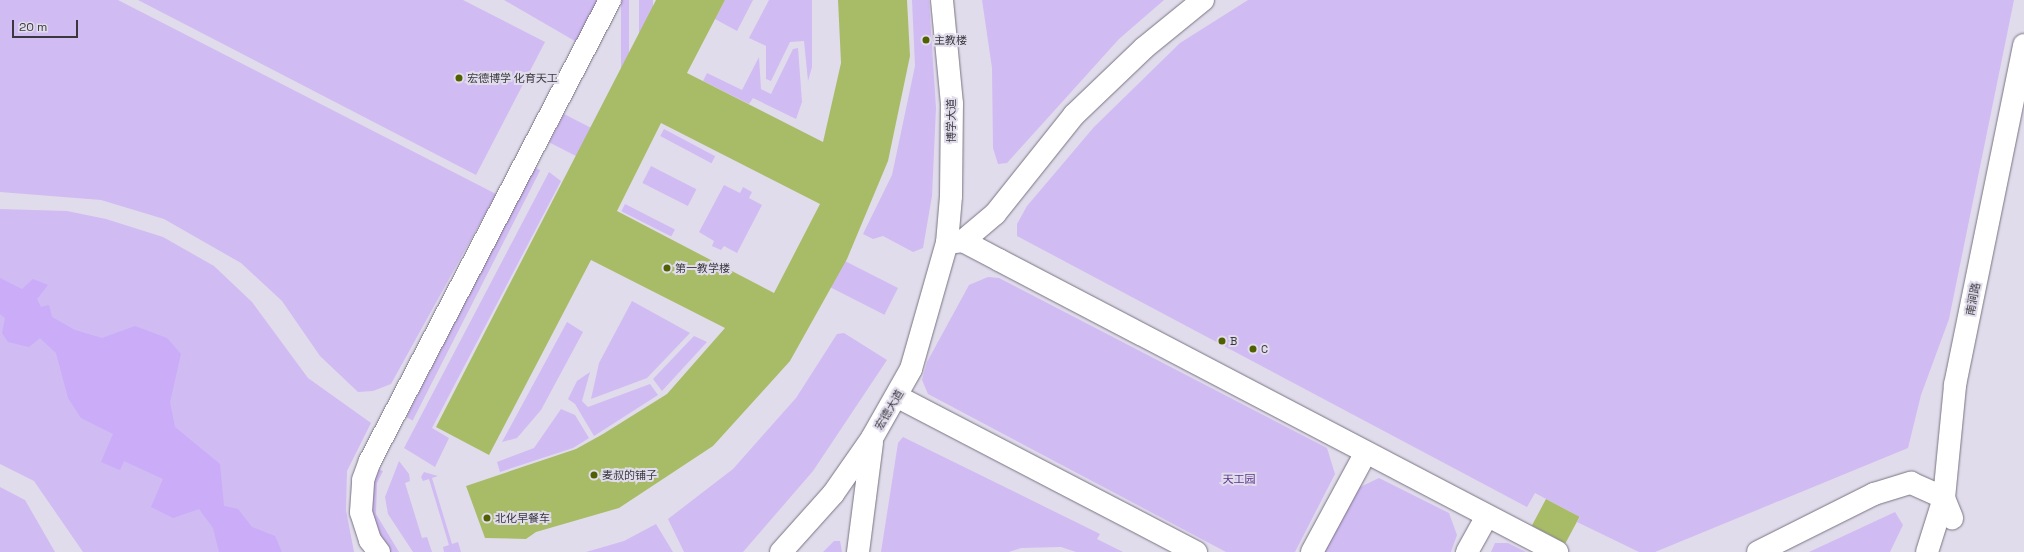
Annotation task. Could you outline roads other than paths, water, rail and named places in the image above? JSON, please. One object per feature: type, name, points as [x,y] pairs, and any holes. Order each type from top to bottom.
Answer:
[{"type":"street","points":[[379,552],[370,540],[361,512],[363,480],[370,461],[610,0]]},
{"type":"street","name":"博学大道","points":[[942,0],[952,104],[955,242]]},
{"type":"street","points":[[1203,0],[1144,48],[1074,115],[995,214],[955,242],[1557,552]]},
{"type":"street","name":"南涧路","points":[[1927,552],[1944,498],[1955,385],[2024,45]]},
{"type":"street","name":"宏德大道","points":[[780,552],[833,494],[872,438],[898,396],[911,369],[955,242]]},
{"type":"street","points":[[898,396],[1196,552]]},
{"type":"street","points":[[858,552],[872,438]]},
{"type":"street","points":[[1312,552],[1365,454]]},
{"type":"street","points":[[1758,552],[1874,494],[1911,483],[1944,498],[1952,518]]},
{"type":"street","points":[[1467,552],[1487,516]]},
{"type":"place","name":"主教楼","points":[[926,40]]},
{"type":"place","name":"宏德博学 化育天工","points":[[459,78]]},
{"type":"place","name":"第一教学楼","points":[[667,268]]},
{"type":"place","name":"B","points":[[1222,341]]},
{"type":"place","name":"C","points":[[1253,349]]},
{"type":"place","name":"麦叔的铺子","points":[[594,475]]},
{"type":"place","name":"北化早餐车","points":[[487,518]]},
{"type":"park label","name":"天工园","points":[[1239,479]]}]
